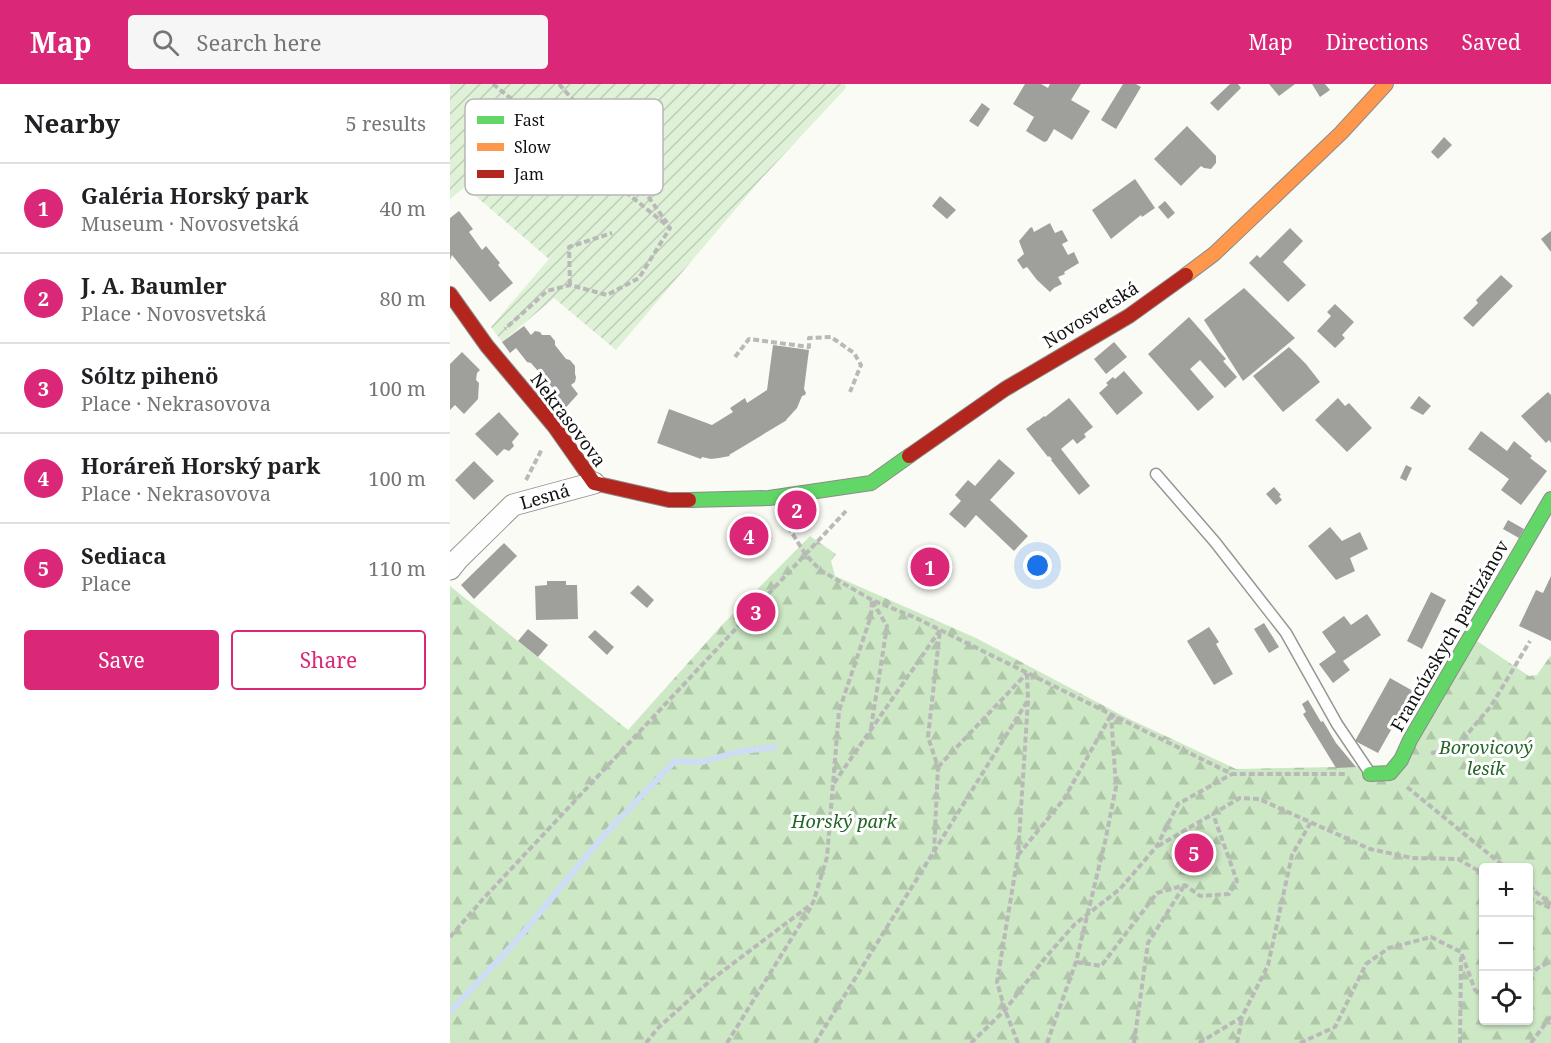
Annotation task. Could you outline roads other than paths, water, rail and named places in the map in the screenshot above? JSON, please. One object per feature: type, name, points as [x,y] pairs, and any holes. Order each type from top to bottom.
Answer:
[{"type":"street","name":"Novosvetská","points":[[769,498],[871,483],[1005,389],[1129,316],[1214,254],[1341,133],[1386,84]]},
{"type":"street","name":"Nekrasovova","points":[[450,294],[487,346],[554,426],[594,483],[669,500],[769,498]]},
{"type":"street","name":"Lesná","points":[[450,569],[513,505],[594,483]]},
{"type":"street","name":"Francúzskych partizánov","points":[[1371,774],[1390,773],[1401,760],[1410,740],[1551,499]]},
{"type":"lane","points":[[1156,474],[1215,542],[1286,633],[1337,724],[1371,774]]},
{"type":"waterway","points":[[450,1012],[517,940],[604,835],[675,761],[703,762],[736,752],[775,747]]},
{"type":"place","name":"J. A. Baumler","points":[[797,510]]},
{"type":"place","name":"Horáreň Horský park","points":[[749,536]]},
{"type":"place","name":"Galéria Horský park","points":[[930,567]]},
{"type":"place","name":"Sóltz pihenö","points":[[756,612]]},
{"type":"place","name":"Sediaca","points":[[1194,853]]},
{"type":"park label","name":"Borovicový lesík","points":[[1486,758]]},
{"type":"park label","name":"Horský park","points":[[844,822]]}]
